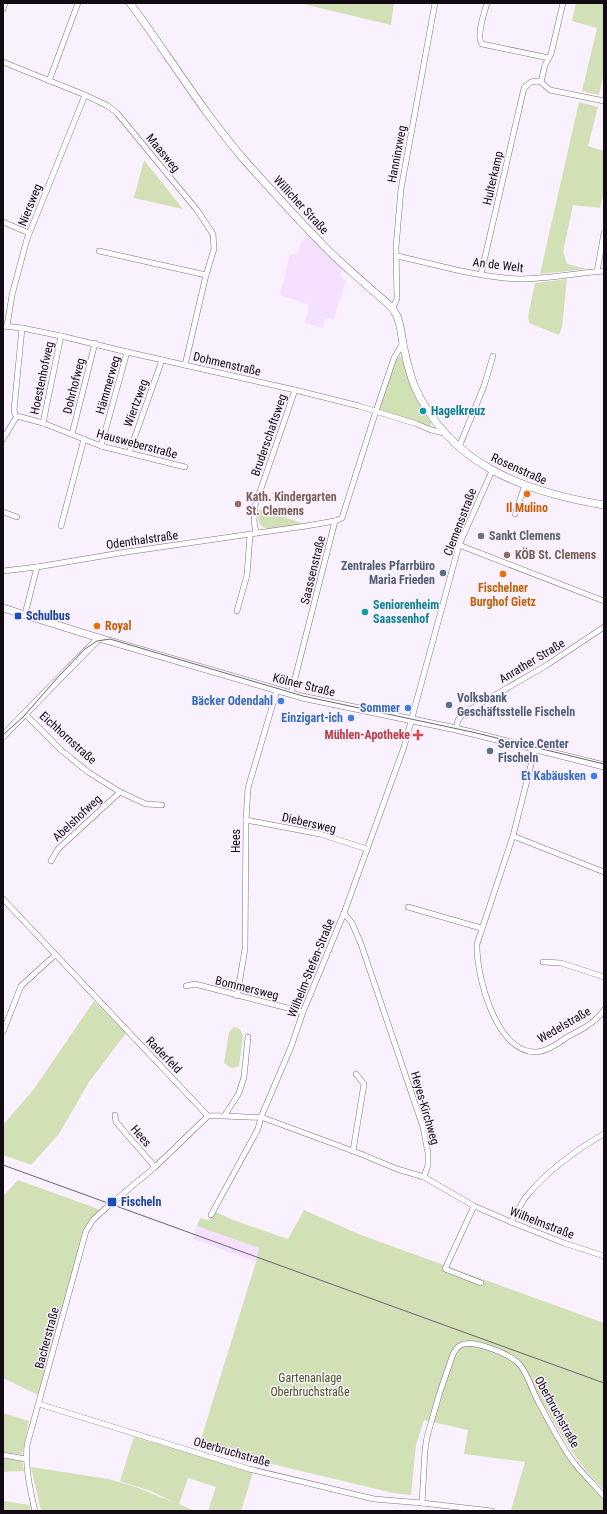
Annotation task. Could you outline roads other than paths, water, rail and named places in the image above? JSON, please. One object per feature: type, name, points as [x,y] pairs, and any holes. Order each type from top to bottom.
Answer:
[{"type":"street","points":[[3,8],[5,3]]},
{"type":"street","points":[[49,81],[78,3]]},
{"type":"street","name":"Willicher Straße","points":[[130,3],[219,130],[248,164],[329,251],[392,309],[399,323],[411,376],[415,386],[438,426]]},
{"type":"street","name":"Hanninxweg","points":[[392,309],[397,299],[396,248],[401,189],[435,3]]},
{"type":"street","points":[[487,3],[479,36],[480,42],[490,46],[549,58]]},
{"type":"street","points":[[562,3],[549,58],[545,65],[541,82],[550,90],[604,101]]},
{"type":"street","name":"Maasweg","points":[[3,62],[108,106],[117,113],[208,225],[213,234],[214,249],[206,275],[185,365]]},
{"type":"street","name":"Hulterkamp","points":[[481,274],[522,95],[526,86],[531,82],[541,82]]},
{"type":"street","name":"Niersweg","points":[[5,326],[29,233],[85,96]]},
{"type":"street","points":[[3,222],[29,233]]},
{"type":"street","points":[[597,272],[604,233]]},
{"type":"street","points":[[99,251],[206,275]]},
{"type":"street","name":"An de Welt","points":[[397,256],[481,274],[522,279],[604,271]]},
{"type":"street","name":"Dohmenstraße","points":[[5,326],[95,343],[162,360],[295,390],[376,411],[444,433]]},
{"type":"street","points":[[3,439],[17,416],[14,410],[22,328]]},
{"type":"street","name":"Hoestenhofweg","points":[[43,423],[62,336]]},
{"type":"street","name":"Dohrhofweg","points":[[72,434],[95,343]]},
{"type":"street","name":"Saassenstraße","points":[[291,694],[335,521],[342,518],[394,358],[403,343]]},
{"type":"street","name":"Hämmerweg","points":[[101,446],[128,352]]},
{"type":"street","points":[[459,447],[484,386],[492,356]]},
{"type":"street","name":"Wiertzweg","points":[[129,453],[162,360]]},
{"type":"street","name":"Bruderschaftsweg","points":[[256,533],[254,521],[255,506],[295,390]]},
{"type":"street","name":"Hausweberstraße","points":[[17,416],[43,423],[101,446],[185,467]]},
{"type":"street","name":"Rosenstraße","points":[[438,426],[459,447],[492,471],[525,485],[552,494],[604,505]]},
{"type":"street","name":"Hausweberstraße","points":[[61,526],[84,439]]},
{"type":"street","name":"Clemensstraße","points":[[412,720],[459,545],[492,471]]},
{"type":"street","points":[[514,514],[525,485]]},
{"type":"street","points":[[3,512],[18,517]]},
{"type":"street","name":"Odenthalstraße","points":[[3,572],[37,568],[120,553],[250,535],[335,521]]},
{"type":"street","points":[[237,611],[246,575],[250,535]]},
{"type":"street","points":[[459,545],[604,601]]},
{"type":"street","points":[[25,614],[37,568]]},
{"type":"street","name":"Kölner Straße","points":[[3,608],[291,694],[456,729],[604,766]]},
{"type":"street","name":"Anrather Straße","points":[[456,729],[458,720],[464,713],[547,664],[604,627]]},
{"type":"street","points":[[82,632],[88,641],[86,652]]},
{"type":"street","name":"Eichhornstraße","points":[[3,736],[100,638]]},
{"type":"street","name":"Hees","points":[[237,996],[244,958],[246,933],[246,820],[248,788],[277,690]]},
{"type":"street","name":"Eichhornstraße","points":[[26,714],[75,762],[120,792],[146,804],[162,805]]},
{"type":"street","name":"Wilhelm-Stefen-Straße","points":[[211,1215],[258,1130],[261,1117],[291,1047],[344,913],[412,720]]},
{"type":"street","name":"Wedelstraße","points":[[535,749],[513,836],[481,928],[477,944],[476,957],[481,982],[489,1007],[510,1041],[523,1049],[537,1052],[547,1049],[589,1025],[600,1017],[604,1010]]},
{"type":"street","name":"Abelshofweg","points":[[52,861],[58,849],[120,792]]},
{"type":"street","name":"Diebersweg","points":[[246,820],[320,834],[367,848]]},
{"type":"street","points":[[513,836],[604,872]]},
{"type":"street","name":"Raderfeld","points":[[3,899],[208,1116]]},
{"type":"street","points":[[408,907],[481,928]]},
{"type":"street","name":"Heyes-Kirchweg","points":[[344,913],[352,923],[361,944],[422,1122],[428,1153],[428,1166],[424,1177]]},
{"type":"street","points":[[3,1032],[21,986],[55,955]]},
{"type":"street","points":[[543,962],[561,963],[604,977]]},
{"type":"street","name":"Bommersweg","points":[[186,986],[195,984],[304,1012]]},
{"type":"street","points":[[225,1115],[240,1093],[244,1077],[248,1037]]},
{"type":"street","points":[[353,1151],[364,1084],[356,1074]]},
{"type":"street","name":"Hees","points":[[115,1115],[116,1122],[155,1167]]},
{"type":"street","points":[[155,1167],[208,1116],[225,1115],[249,1118],[261,1117],[397,1169],[424,1177],[474,1206],[445,1269],[481,1283]]},
{"type":"street","points":[[511,1222],[525,1199],[549,1173],[568,1156],[604,1134]]},
{"type":"street","name":"Bacherstraße","points":[[35,1511],[29,1487],[26,1459],[27,1445],[70,1292],[84,1236],[93,1220],[155,1167]]},
{"type":"street","name":"Wilhelmstraße","points":[[474,1206],[564,1243],[604,1256]]},
{"type":"street","name":"Oberbruchstraße","points":[[422,1503],[425,1450],[430,1424],[453,1354],[456,1348],[461,1344],[468,1343],[477,1344],[506,1354],[519,1364],[530,1383],[537,1401],[574,1463],[604,1496]]},
{"type":"street","name":"Oberbruchstraße","points":[[39,1404],[249,1469],[374,1499],[492,1511]]},
{"type":"street","points":[[3,1455],[26,1459]]},
{"type":"tram line","points":[[3,735],[24,716],[85,649],[97,641],[110,639],[303,696],[472,732],[604,764]]},
{"type":"tram line","points":[[3,1165],[604,1383]]},
{"type":"place","name":"Hagelkreuz","points":[[423,411]]},
{"type":"place","name":"Il Mulino","points":[[527,494]]},
{"type":"place","name":"Kath. Kindergarten St. Clemens","points":[[238,504]]},
{"type":"place","name":"Sankt Clemens","points":[[481,536]]},
{"type":"place","name":"KÖB St. Clemens","points":[[507,555]]},
{"type":"place","name":"Zentrales Pfarrbüro Maria Frieden","points":[[443,573]]},
{"type":"place","name":"Fischelner Burghof Gietz","points":[[503,574]]},
{"type":"place","name":"Seniorenheim Saassenhof","points":[[365,612]]},
{"type":"place","name":"Schulbus","points":[[18,616]]},
{"type":"place","name":"Royal","points":[[97,626]]},
{"type":"place","name":"Bäcker Odendahl","points":[[281,701]]},
{"type":"place","name":"Volksbank Geschäftsstelle Fischeln","points":[[449,705]]},
{"type":"place","name":"Sommer","points":[[408,708]]},
{"type":"place","name":"Einzigart-ich","points":[[351,718]]},
{"type":"place","name":"Mühlen-Apotheke","points":[[418,735]]},
{"type":"place","name":"Service Center Fischeln","points":[[490,751]]},
{"type":"place","name":"Et Kabäusken","points":[[594,776]]},
{"type":"place","name":"Fischeln","points":[[112,1202]]},
{"type":"park label","name":"Gartenanlage Oberbruchstraße","points":[[310,1385]]}]
